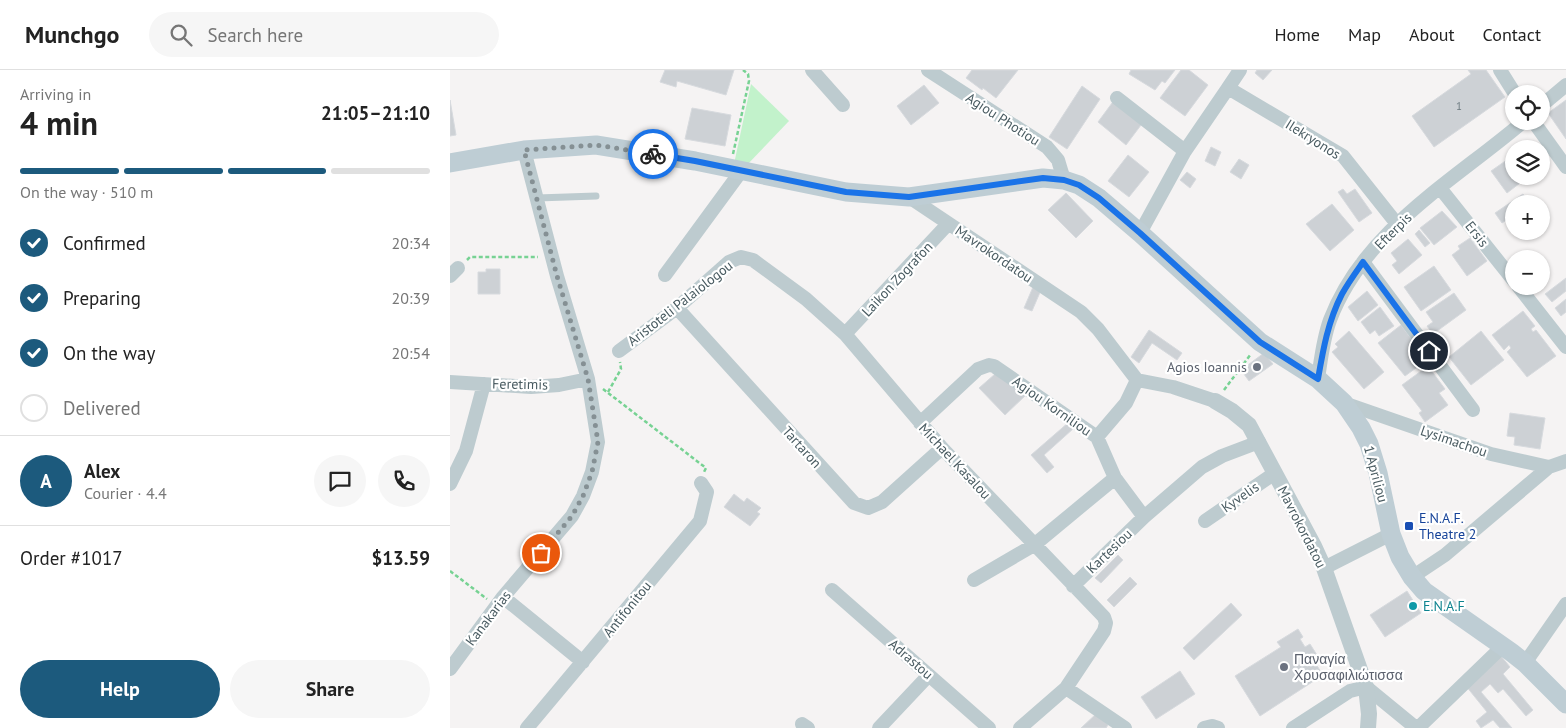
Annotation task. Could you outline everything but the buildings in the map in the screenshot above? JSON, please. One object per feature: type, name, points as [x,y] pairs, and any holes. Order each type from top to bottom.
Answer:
[{"type":"main road","name":"1 Apriliou","points":[[450,163],[524,150],[596,145],[736,169],[846,192],[909,197],[1043,178],[1064,180],[1079,185],[1099,198],[1140,233],[1260,342],[1318,379],[1344,403],[1370,444],[1378,473],[1390,534],[1400,557],[1412,577],[1424,590],[1525,663],[1566,704]]},
{"type":"street","points":[[812,70],[843,104]]},
{"type":"street","points":[[1140,233],[1185,151],[1240,70]]},
{"type":"street","points":[[1500,70],[1509,85]]},
{"type":"street","name":"Agiou Photiou","points":[[938,72],[1047,148],[1058,160],[1064,180]]},
{"type":"street","points":[[1550,98],[1566,85]]},
{"type":"street","name":"Ilekryonos","points":[[1228,88],[1343,156],[1397,224]]},
{"type":"street","points":[[1118,98],[1185,151]]},
{"type":"street","name":"Efterpis","points":[[1318,379],[1330,320],[1342,294],[1363,262],[1397,224],[1514,130]]},
{"type":"street","points":[[1539,130],[1566,167]]},
{"type":"street","name":"Kanakarias","points":[[450,669],[500,601],[572,516],[583,496],[592,472],[598,442],[588,379],[552,257],[524,150]]},
{"type":"street","points":[[665,275],[736,169]]},
{"type":"street","name":"Ersis","points":[[1440,188],[1505,270]]},
{"type":"street","name":"Mavrokordatou","points":[[909,197],[1081,312],[1098,329],[1137,380],[1173,387],[1215,401],[1232,410],[1248,425],[1259,442],[1324,568],[1366,687],[1369,714],[1368,728]]},
{"type":"street","name":"Laikon Zografon","points":[[845,334],[948,224]]},
{"type":"street","name":"Michael Kasalou","points":[[741,257],[753,260],[806,299],[845,334],[942,448],[1099,611],[1106,623],[1104,631],[1066,688]]},
{"type":"street","name":"Aristoteli Palaiologou","points":[[619,351],[677,308],[729,262],[741,257]]},
{"type":"street","points":[[1363,262],[1474,410]]},
{"type":"street","points":[[1525,295],[1566,347]]},
{"type":"street","name":"Tartaron","points":[[677,308],[854,504],[868,508],[882,502],[942,448]]},
{"type":"street","name":"Agiou Korniliou","points":[[920,423],[978,369],[989,364],[994,366],[1097,437],[1115,478],[1144,517]]},
{"type":"street","name":"Feretimis","points":[[450,382],[531,387],[559,385],[588,379]]},
{"type":"street","points":[[1097,437],[1126,403],[1137,380]]},
{"type":"street","points":[[450,484],[466,451],[484,384]]},
{"type":"street","name":"Lysimachou","points":[[1344,403],[1491,454],[1549,467],[1566,462]]},
{"type":"street","name":"Kartesiou","points":[[1073,586],[1144,517],[1202,467],[1222,456],[1259,442]]},
{"type":"street","points":[[1412,577],[1445,555],[1549,467]]},
{"type":"street","name":"Kyvelis","points":[[1205,521],[1275,473]]},
{"type":"street","points":[[974,580],[1034,545],[1115,478]]},
{"type":"street","name":"Antifonitou","points":[[527,728],[700,521],[707,492],[701,483]]},
{"type":"street","points":[[1324,568],[1390,534]]},
{"type":"street","name":"Adrastou","points":[[832,590],[990,728]]},
{"type":"street","points":[[500,601],[583,662]]},
{"type":"street","points":[[1525,663],[1566,604]]},
{"type":"street","points":[[1293,728],[1350,692],[1366,687],[1417,728],[1503,646]]},
{"type":"street","points":[[879,728],[929,675]]},
{"type":"street","points":[[1020,728],[1066,688],[1125,728]]},
{"type":"street","points":[[1204,728],[1212,726],[1218,728]]},
{"type":"lane","points":[[537,198],[596,196]]},
{"type":"path","points":[[736,169],[749,81],[748,74],[743,70]]},
{"type":"path","points":[[454,272],[470,258],[552,257]]},
{"type":"path","points":[[1215,401],[1260,342]]},
{"type":"path","points":[[608,392],[621,369],[619,351]]},
{"type":"path","points":[[588,379],[608,392],[706,468],[701,483]]},
{"type":"path","points":[[450,571],[500,601]]},
{"type":"green space","points":[[751,84],[789,121],[745,167],[734,164]]},
{"type":"way so far","points":[[541,553],[572,516],[583,496],[592,472],[598,442],[588,379],[557,276],[524,150],[596,145],[653,154]]},
{"type":"place","name":"Agios Ioannis","points":[[1257,367]]},
{"type":"place","name":"E.N.A.F. Theatre 2","points":[[1409,526]]},
{"type":"place","name":"E.N.A.F","points":[[1413,606]]},
{"type":"place","name":"Παναγία Χρυσαφιλιώτισσα","points":[[1284,667]]},
{"type":"route","points":[[653,154],[846,192],[909,197],[1043,178],[1064,180],[1079,185],[1099,198],[1260,342],[1318,379],[1330,320],[1342,294],[1363,262],[1429,351]]}]
